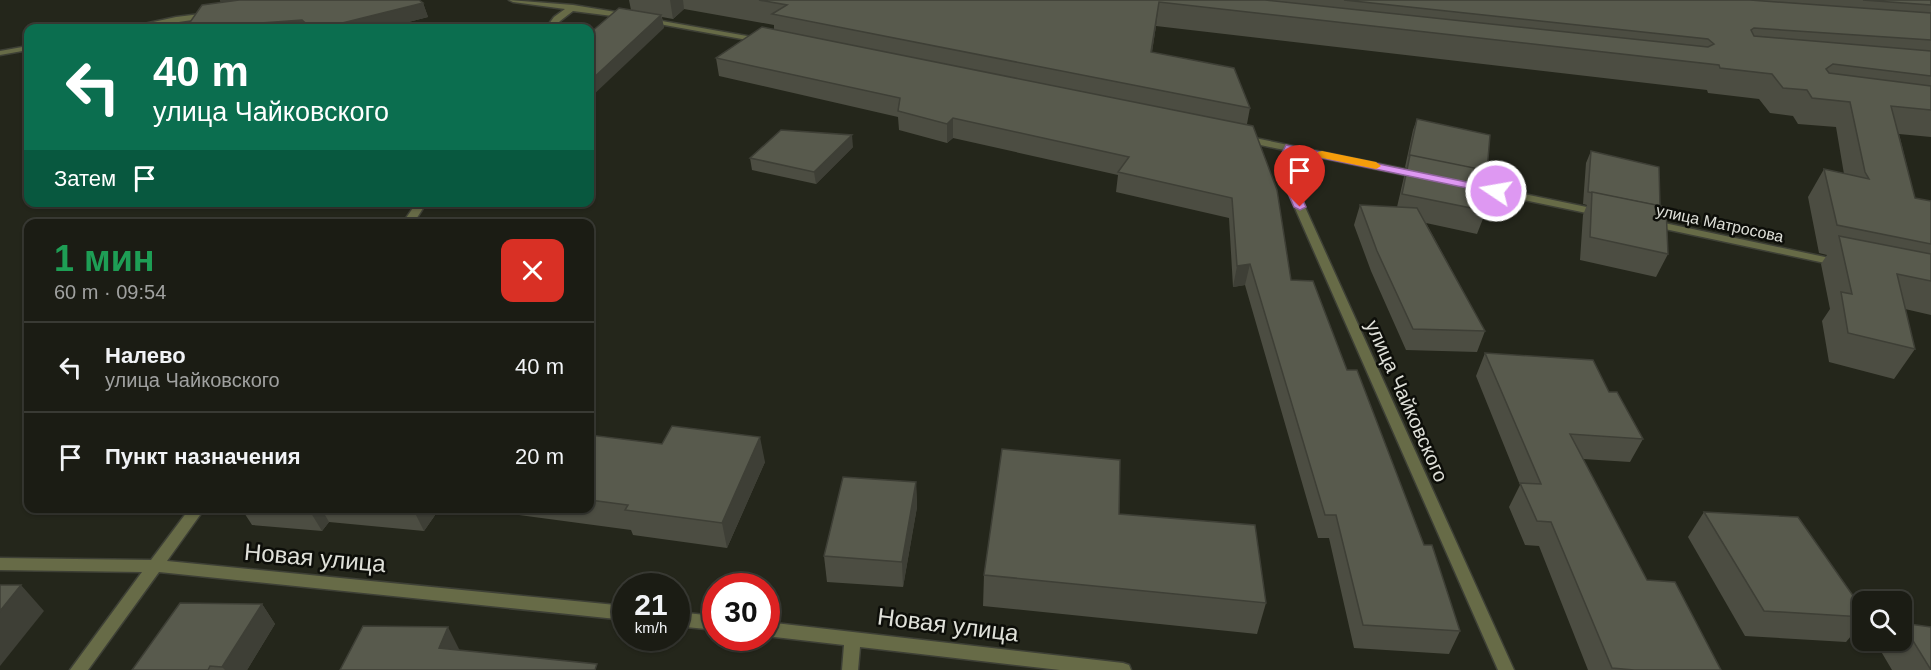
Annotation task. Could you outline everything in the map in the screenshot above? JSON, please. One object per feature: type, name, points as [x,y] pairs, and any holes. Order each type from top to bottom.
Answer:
[{"type":"street","points":[[513,0],[573,7],[776,43]]},
{"type":"street","points":[[553,24],[573,7]]},
{"type":"street","points":[[152,24],[214,11]]},
{"type":"street","points":[[0,53],[24,49]]},
{"type":"street","points":[[1232,136],[1430,177]]},
{"type":"street","name":"улица Чайковского","points":[[1290,148],[1281,165],[1506,670]]},
{"type":"street","points":[[1465,184],[1616,216]]},
{"type":"street","name":"улица Матросова","points":[[1640,221],[1850,265]]},
{"type":"street","points":[[78,670],[194,513]]},
{"type":"street","name":"Новая улица","points":[[0,564],[156,566],[612,613]]},
{"type":"street","name":"Новая улица","points":[[780,630],[1123,670]]},
{"type":"street","points":[[850,670],[853,638]]},
{"type":"building","points":[[239,0],[419,0],[423,3],[338,24],[306,24],[302,20],[247,24],[189,24],[202,5]]},
{"type":"building","points":[[759,0],[1265,0],[1708,47],[1714,44],[1708,39],[1344,0],[1750,0],[1931,13],[1931,40],[1754,28],[1751,30],[1754,36],[1931,51],[1931,76],[1833,64],[1826,69],[1829,73],[1931,86],[1931,110],[1891,106],[1915,198],[1931,201],[1931,244],[1837,225],[1824,169],[1869,179],[1865,172],[1850,102],[1812,98],[1807,90],[1783,88],[1772,74],[1720,68],[1719,65],[1159,2],[1151,52],[1234,68],[1250,108],[772,14],[787,5]]},
{"type":"building","points":[[1863,0],[1931,0],[1931,5]]},
{"type":"building","points":[[619,8],[661,15],[594,77],[594,30]]},
{"type":"building","points":[[762,27],[1253,126],[1277,190],[1291,280],[1313,281],[1347,370],[1357,370],[1424,545],[1432,545],[1460,631],[1363,625],[1336,515],[1325,515],[1250,264],[1237,266],[1232,198],[1118,172],[1129,157],[953,118],[947,124],[898,111],[900,98],[716,58]]},
{"type":"building","points":[[1417,119],[1490,135],[1487,171],[1409,156]]},
{"type":"building","points":[[781,130],[852,135],[814,172],[750,158]]},
{"type":"building","points":[[1591,151],[1659,167],[1660,206],[1588,192]]},
{"type":"building","points":[[1410,155],[1489,171],[1486,211],[1402,194]]},
{"type":"building","points":[[1592,192],[1666,207],[1668,254],[1590,237]]},
{"type":"building","points":[[1360,205],[1417,208],[1485,331],[1413,329],[1377,251]]},
{"type":"building","points":[[1839,236],[1931,254],[1931,281],[1897,274],[1915,349],[1848,333],[1841,292],[1852,294]]},
{"type":"building","points":[[1485,353],[1593,360],[1609,392],[1617,392],[1643,439],[1570,434],[1647,580],[1675,582],[1721,670],[1612,668],[1551,522],[1537,521],[1520,483],[1541,484]]},
{"type":"building","points":[[672,426],[760,437],[722,523],[625,510],[628,505],[594,501],[594,436],[662,444]]},
{"type":"building","points":[[1002,449],[1120,460],[1119,514],[1255,525],[1266,603],[984,575]]},
{"type":"building","points":[[843,477],[916,482],[902,562],[824,556]]},
{"type":"building","points":[[1704,512],[1798,517],[1852,594],[1852,616],[1764,611]]},
{"type":"building","points":[[0,585],[21,585],[0,611]]},
{"type":"building","points":[[180,603],[262,604],[222,667],[210,666],[208,670],[132,670]]},
{"type":"building","points":[[1912,624],[1931,627],[1931,670],[1912,639]]},
{"type":"building","points":[[363,626],[448,627],[439,648],[597,664],[595,670],[340,670]]},
{"type":"slow traffic","points":[[1322,154],[1376,166]]},
{"type":"route","points":[[1300,207],[1281,165],[1290,148],[1496,191]]}]
